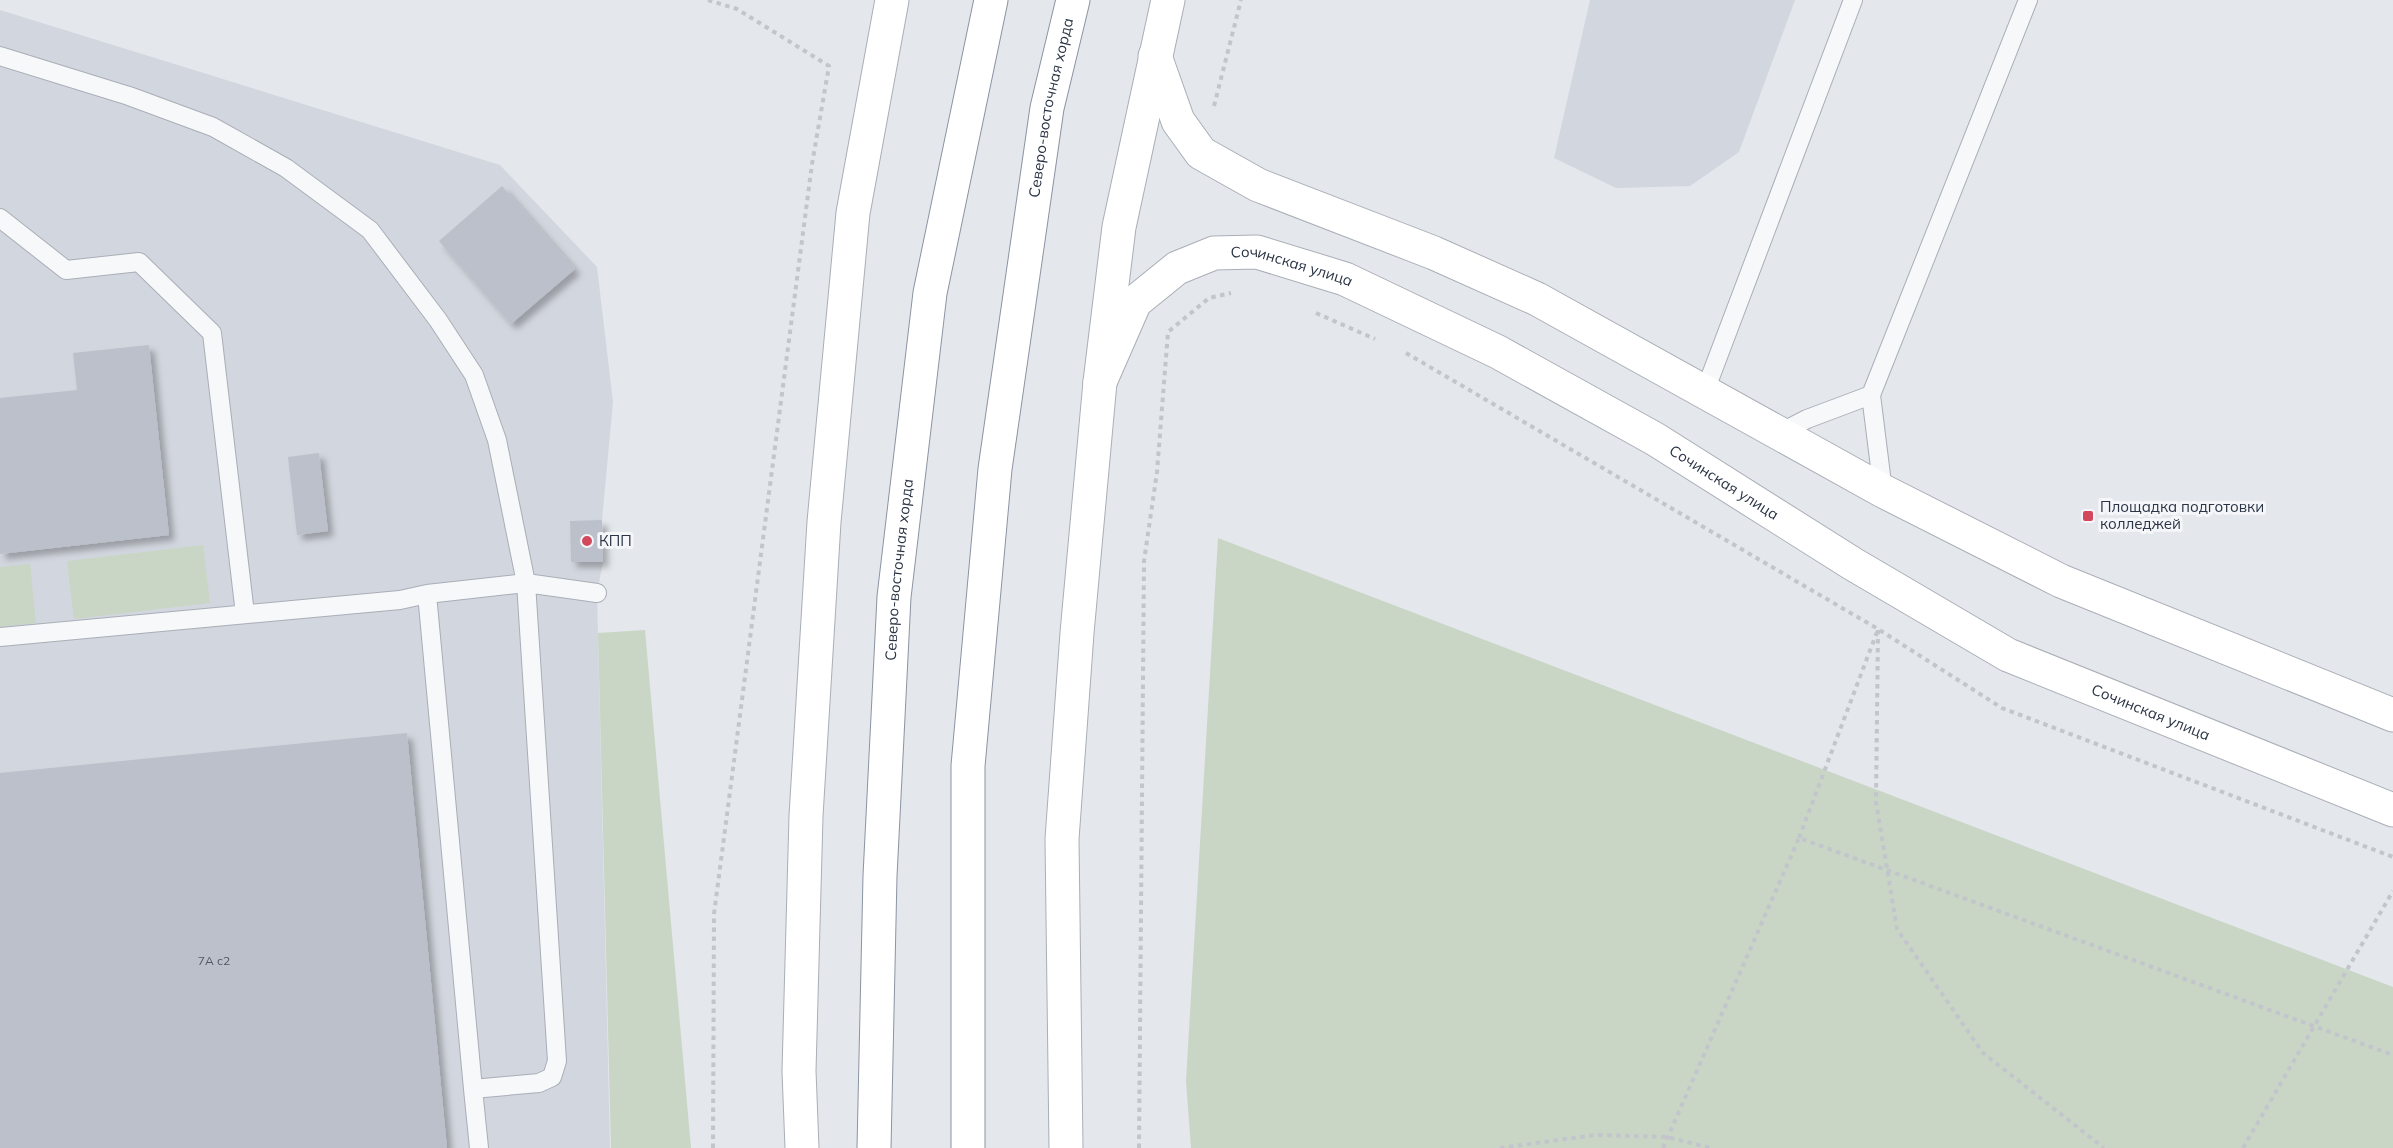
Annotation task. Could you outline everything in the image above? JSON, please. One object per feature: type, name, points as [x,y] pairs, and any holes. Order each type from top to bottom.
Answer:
[{"type":"main road","points":[[802,1148],[799,1071],[806,816],[824,522],[853,213],[892,0]]},
{"type":"main road","name":"Северо-восточная хорда","points":[[874,1148],[880,876],[894,597],[930,293],[991,0]]},
{"type":"main road","name":"Северо-восточная хорда","points":[[968,1148],[968,766],[993,492],[1047,108],[1073,0]]},
{"type":"main road","points":[[1066,1148],[1062,839],[1100,382],[1119,227],[1168,0]]},
{"type":"main road","points":[[1155,56],[1178,121],[1201,153],[1258,185],[1434,253],[1537,298],[1883,491],[2061,580],[2393,715]]},
{"type":"main road","name":"Сочинская улица","points":[[1100,382],[1136,302],[1177,268],[1214,253],[1257,252],[1345,279],[1498,352],[1655,439],[1853,564],[2007,655],[2393,810]]},
{"type":"lane","points":[[1705,391],[1853,0]]},
{"type":"lane","points":[[1883,491],[1871,395],[2028,0]]},
{"type":"lane","points":[[0,56],[129,96],[213,126],[286,168],[370,230],[438,320],[474,375],[497,440],[526,583],[557,1061],[552,1077],[538,1083],[472,1089]]},
{"type":"lane","points":[[0,218],[66,270],[139,262],[212,333],[245,614]]},
{"type":"lane","points":[[1778,434],[1807,419],[1871,395]]},
{"type":"lane","points":[[0,637],[399,600],[427,594],[526,583],[597,593]]},
{"type":"lane","points":[[427,594],[479,1148]]},
{"type":"path","points":[[708,0],[737,9],[829,66],[812,164],[714,914],[713,1148]]},
{"type":"path","points":[[1213,107],[1241,0]]},
{"type":"path","points":[[1139,1148],[1144,561],[1157,472],[1168,332],[1209,298],[1238,292]]},
{"type":"path","points":[[1312,311],[1382,342]]},
{"type":"path","points":[[1401,351],[1878,629],[2002,708],[2393,856]]},
{"type":"path","points":[[1663,1148],[1799,838],[1878,629]]},
{"type":"path","points":[[1878,629],[1876,802],[1897,929],[1983,1053],[2104,1148]]},
{"type":"path","points":[[1799,838],[1887,872],[2393,1054]]},
{"type":"path","points":[[2243,1148],[2393,891]]},
{"type":"path","points":[[1500,1148],[1595,1135],[1667,1137],[1711,1148]]},
{"type":"shaded area","points":[[1590,0],[1795,0],[1739,152],[1690,186],[1616,188],[1554,158]]},
{"type":"shaded area","points":[[0,10],[500,165],[597,267],[613,402],[602,520],[603,562],[597,593],[610,1148],[0,1148]]},
{"type":"green space","points":[[1218,538],[2393,987],[2393,1148],[1191,1148],[1186,1081]]},
{"type":"green space","points":[[203,545],[210,603],[74,619],[67,561]]},
{"type":"green space","points":[[30,564],[36,623],[0,627],[0,567]]},
{"type":"green space","points":[[645,630],[691,1148],[611,1148],[598,633]]},
{"type":"building","points":[[502,186],[575,269],[511,324],[439,241]]},
{"type":"building","points":[[149,345],[169,535],[0,554],[0,398],[77,390],[73,353]]},
{"type":"building","points":[[319,453],[328,531],[297,535],[288,457]]},
{"type":"building","name":"КПП","points":[[602,520],[603,562],[571,562],[570,521]]},
{"type":"building","points":[[407,733],[447,1148],[0,1148],[0,773]]},
{"type":"place","name":"Площадка подготовки колледжей","points":[[2088,516]]},
{"type":"place","name":"КПП","points":[[587,541]]}]
